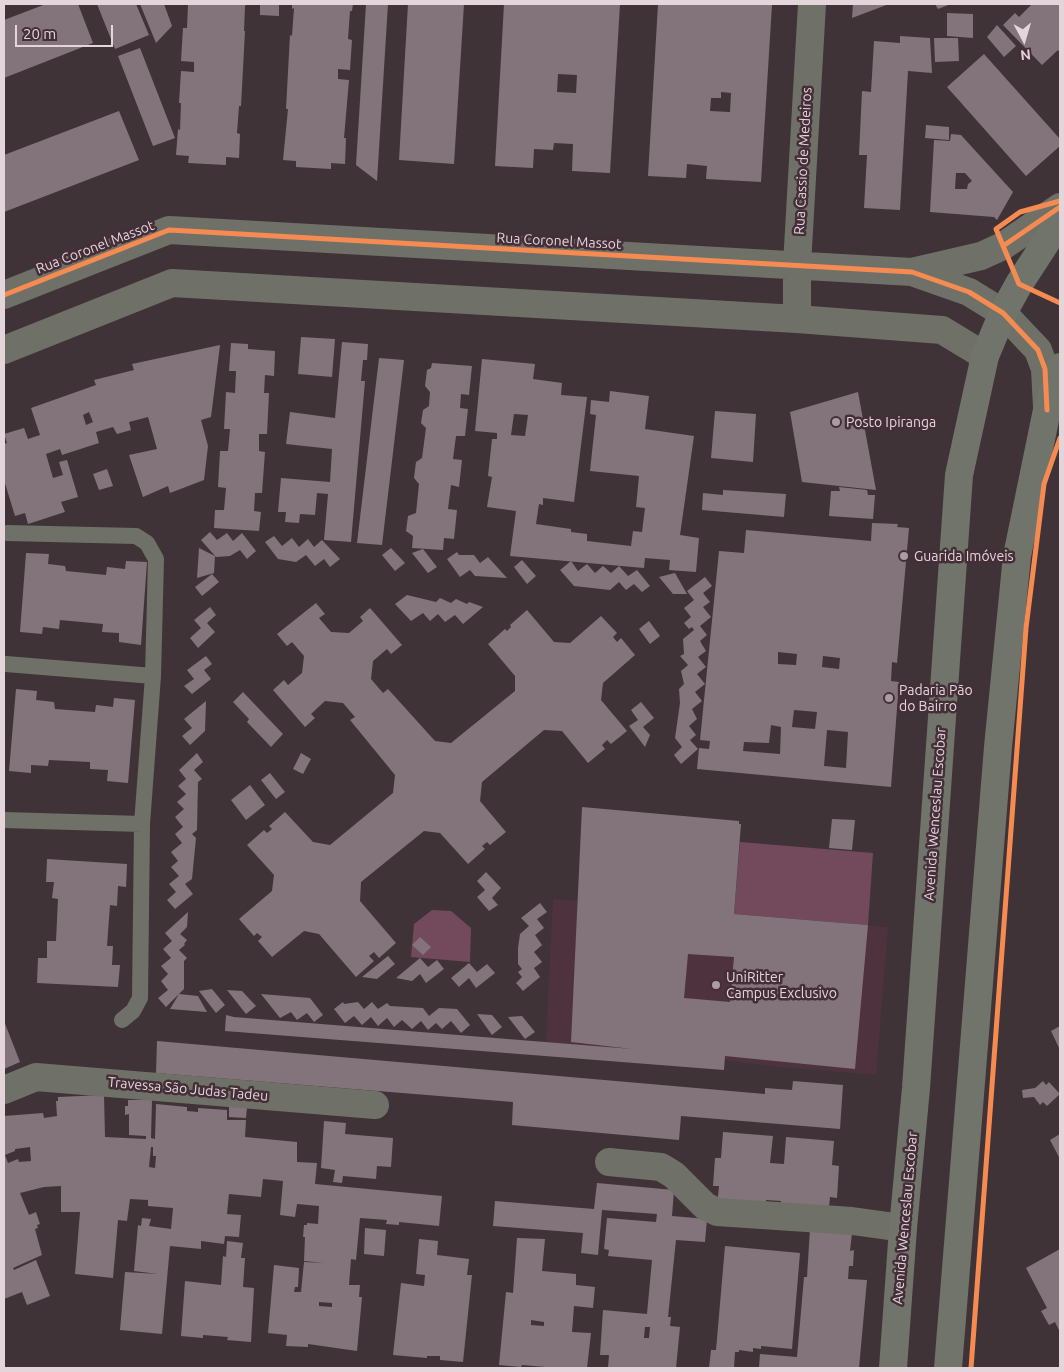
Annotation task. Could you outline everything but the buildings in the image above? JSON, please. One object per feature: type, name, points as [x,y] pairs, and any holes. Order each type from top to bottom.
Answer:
[{"type":"main road","name":"Avenida Wenceslau Escobar","points":[[893,1368],[916,1088],[959,475],[985,356],[1003,313],[1019,284],[1060,221]]},
{"type":"main road","points":[[948,1368],[998,747],[1016,566],[1047,410],[1060,367]]},
{"type":"street","name":"Rua Cassio de Medeiros","points":[[797,318],[797,265],[812,4]]},
{"type":"street","points":[[912,272],[981,256],[1003,246],[1060,207]]},
{"type":"street","name":"Rua Coronel Massot","points":[[4,295],[170,230],[912,272],[969,292],[1003,313],[1038,350],[1045,369],[1047,410]]},
{"type":"street","points":[[4,350],[172,283],[797,318],[942,330],[985,356]]},
{"type":"street","name":"Travessa São Judas Tadeu","points":[[4,1090],[36,1077],[375,1105]]},
{"type":"street","points":[[609,1162],[661,1166],[674,1175],[705,1206],[717,1212],[852,1221],[903,1228]]},
{"type":"lane","points":[[8,533],[136,536],[147,543],[156,559],[153,676],[142,824],[140,998],[133,1010],[122,1020]]},
{"type":"lane","points":[[6,664],[153,676]]},
{"type":"lane","points":[[4,820],[142,824]]},
{"type":"shaded area","points":[[740,842],[873,853],[868,925],[734,914]]},
{"type":"shaded area","name":"UniRitter Campus Exclusivo","points":[[553,899],[888,927],[876,1075],[768,1066],[546,1042]]},
{"type":"shaded area","points":[[432,910],[451,911],[471,928],[470,962],[411,957],[414,924]]},
{"type":"cycle path","points":[[1060,201],[1020,212],[996,229],[1019,284],[1060,303]]},
{"type":"cycle path","points":[[1003,246],[1060,207]]},
{"type":"cycle path","points":[[4,295],[169,230],[912,272],[969,292],[1003,313],[1038,350],[1045,369],[1047,410]]},
{"type":"cycle path","points":[[971,1368],[1026,628],[1044,484],[1060,438]]},
{"type":"place","name":"Posto Ipiranga","points":[[836,422]]},
{"type":"place","name":"Guarida Imóveis","points":[[904,556]]},
{"type":"place","name":"Padaria Pão do Bairro","points":[[889,698]]},
{"type":"place","name":"UniRitter Campus Exclusivo","points":[[716,985]]}]
